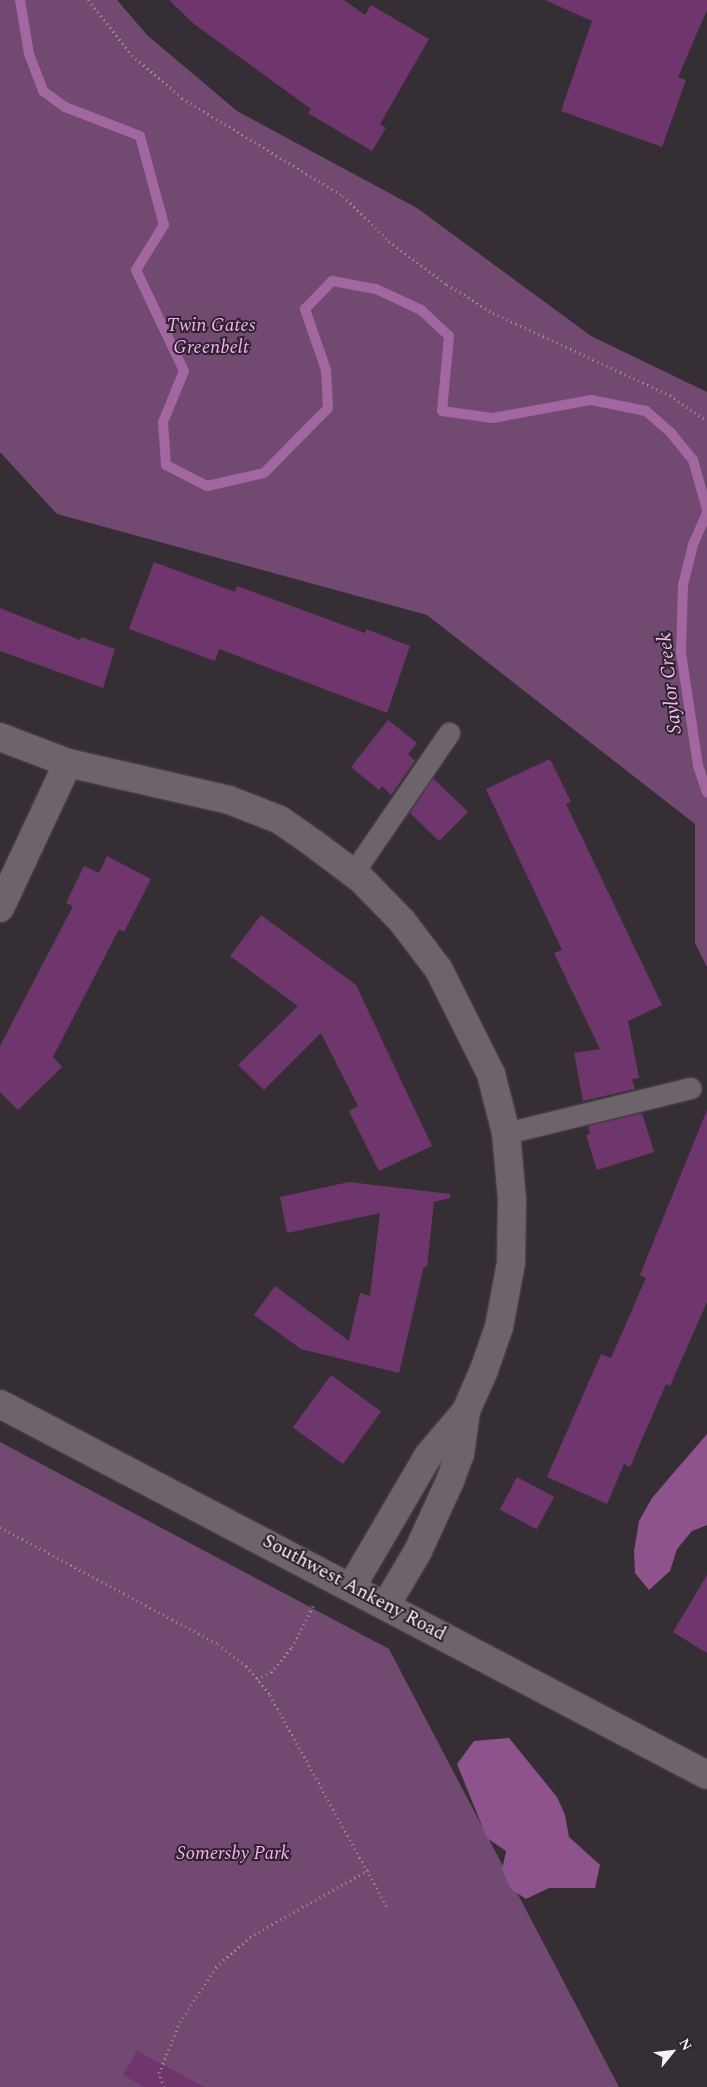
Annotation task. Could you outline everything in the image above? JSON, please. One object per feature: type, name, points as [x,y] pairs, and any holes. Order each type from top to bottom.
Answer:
[{"type":"street","points":[[0,737],[68,763],[238,804],[280,820],[353,873],[402,921],[439,970],[491,1074],[506,1133],[512,1199],[511,1263],[499,1327],[484,1370],[466,1411],[428,1456],[341,1581]]},
{"type":"street","points":[[0,908],[68,763]]},
{"type":"street","name":"Southwest Ankeny Road","points":[[0,1404],[341,1581],[707,1775]]},
{"type":"street","points":[[386,1605],[418,1551],[450,1481],[462,1447],[466,1411]]},
{"type":"lane","points":[[353,873],[449,733]]},
{"type":"lane","points":[[506,1133],[691,1088]]},
{"type":"path","points":[[88,0],[132,55],[182,98],[343,196],[389,242],[446,284],[493,313],[670,395],[707,421]]},
{"type":"path","points":[[0,1527],[218,1644],[246,1666],[270,1696],[387,1907]]},
{"type":"path","points":[[257,1679],[271,1672],[341,1581]]},
{"type":"path","points":[[164,2087],[159,2073],[180,2022],[216,1967],[250,1937],[368,1870]]},
{"type":"green space","name":"Twin Gates Greenbelt","points":[[0,0],[117,0],[147,35],[237,111],[417,208],[591,336],[707,392],[707,967],[695,943],[695,824],[427,615],[57,514],[0,452]]},
{"type":"green space","name":"Somersby Park","points":[[0,1442],[389,1649],[619,2087],[0,2087]]},
{"type":"shaded area","points":[[707,1434],[707,1525],[692,1531],[677,1549],[670,1571],[649,1590],[635,1573],[634,1551],[639,1521],[652,1498]]},
{"type":"shaded area","points":[[509,1738],[557,1797],[565,1815],[569,1837],[600,1865],[595,1888],[549,1888],[526,1899],[511,1889],[502,1870],[506,1851],[487,1838],[457,1764],[474,1741]]},
{"type":"building","points":[[169,0],[344,0],[365,15],[371,5],[429,39],[380,124],[386,128],[372,151],[308,113],[311,109],[194,24]]},
{"type":"building","points":[[545,0],[707,0],[707,10],[678,77],[686,80],[662,147],[561,111],[592,21]]},
{"type":"building","points":[[154,562],[235,592],[237,586],[365,633],[366,629],[410,646],[387,713],[219,649],[215,661],[129,629]]},
{"type":"building","points":[[0,608],[80,640],[81,637],[115,649],[103,688],[0,651]]},
{"type":"building","points":[[388,720],[417,743],[408,754],[415,761],[391,795],[382,786],[379,790],[351,767]]},
{"type":"building","points":[[550,759],[571,802],[566,804],[662,1005],[628,1021],[639,1078],[632,1079],[635,1089],[583,1101],[574,1053],[600,1049],[554,953],[562,950],[486,789]]},
{"type":"building","points":[[433,778],[468,812],[439,841],[410,813]]},
{"type":"building","points":[[107,856],[151,879],[124,932],[119,929],[53,1057],[62,1067],[18,1110],[0,1092],[0,1046],[73,906],[66,903],[84,866],[99,873]]},
{"type":"building","points":[[261,915],[356,985],[432,1146],[379,1171],[349,1111],[358,1106],[321,1033],[264,1090],[238,1065],[298,1006],[230,956]]},
{"type":"building","points":[[707,1110],[707,1302],[670,1386],[666,1384],[630,1467],[624,1464],[607,1504],[547,1477],[601,1354],[611,1358],[646,1278],[640,1275]]},
{"type":"building","points":[[642,1113],[654,1152],[597,1170],[586,1135],[590,1134],[588,1126]]},
{"type":"building","points":[[349,1182],[450,1194],[450,1198],[434,1202],[427,1267],[424,1266],[399,1373],[301,1349],[254,1315],[275,1286],[349,1341],[360,1293],[370,1296],[380,1213],[287,1233],[280,1197]]},
{"type":"building","points":[[331,1375],[381,1411],[343,1464],[293,1428]]},
{"type":"building","points":[[517,1477],[554,1497],[537,1529],[500,1510]]},
{"type":"building","points":[[707,1575],[707,1653],[673,1632]]},
{"type":"building","points":[[137,2051],[205,2087],[144,2087],[123,2075]]},
{"type":"waterway","name":"Saylor Creek","points":[[20,0],[29,54],[43,91],[65,107],[140,136],[164,225],[136,270],[184,371],[163,422],[166,465],[207,486],[264,473],[328,408],[326,370],[305,309],[332,281],[376,289],[421,310],[449,336],[442,411],[493,418],[591,400],[646,411],[671,433],[693,460],[707,509]]},
{"type":"waterway","name":"Saylor Creek","points":[[707,513],[693,545],[683,585],[681,653],[698,766],[707,792]]}]
